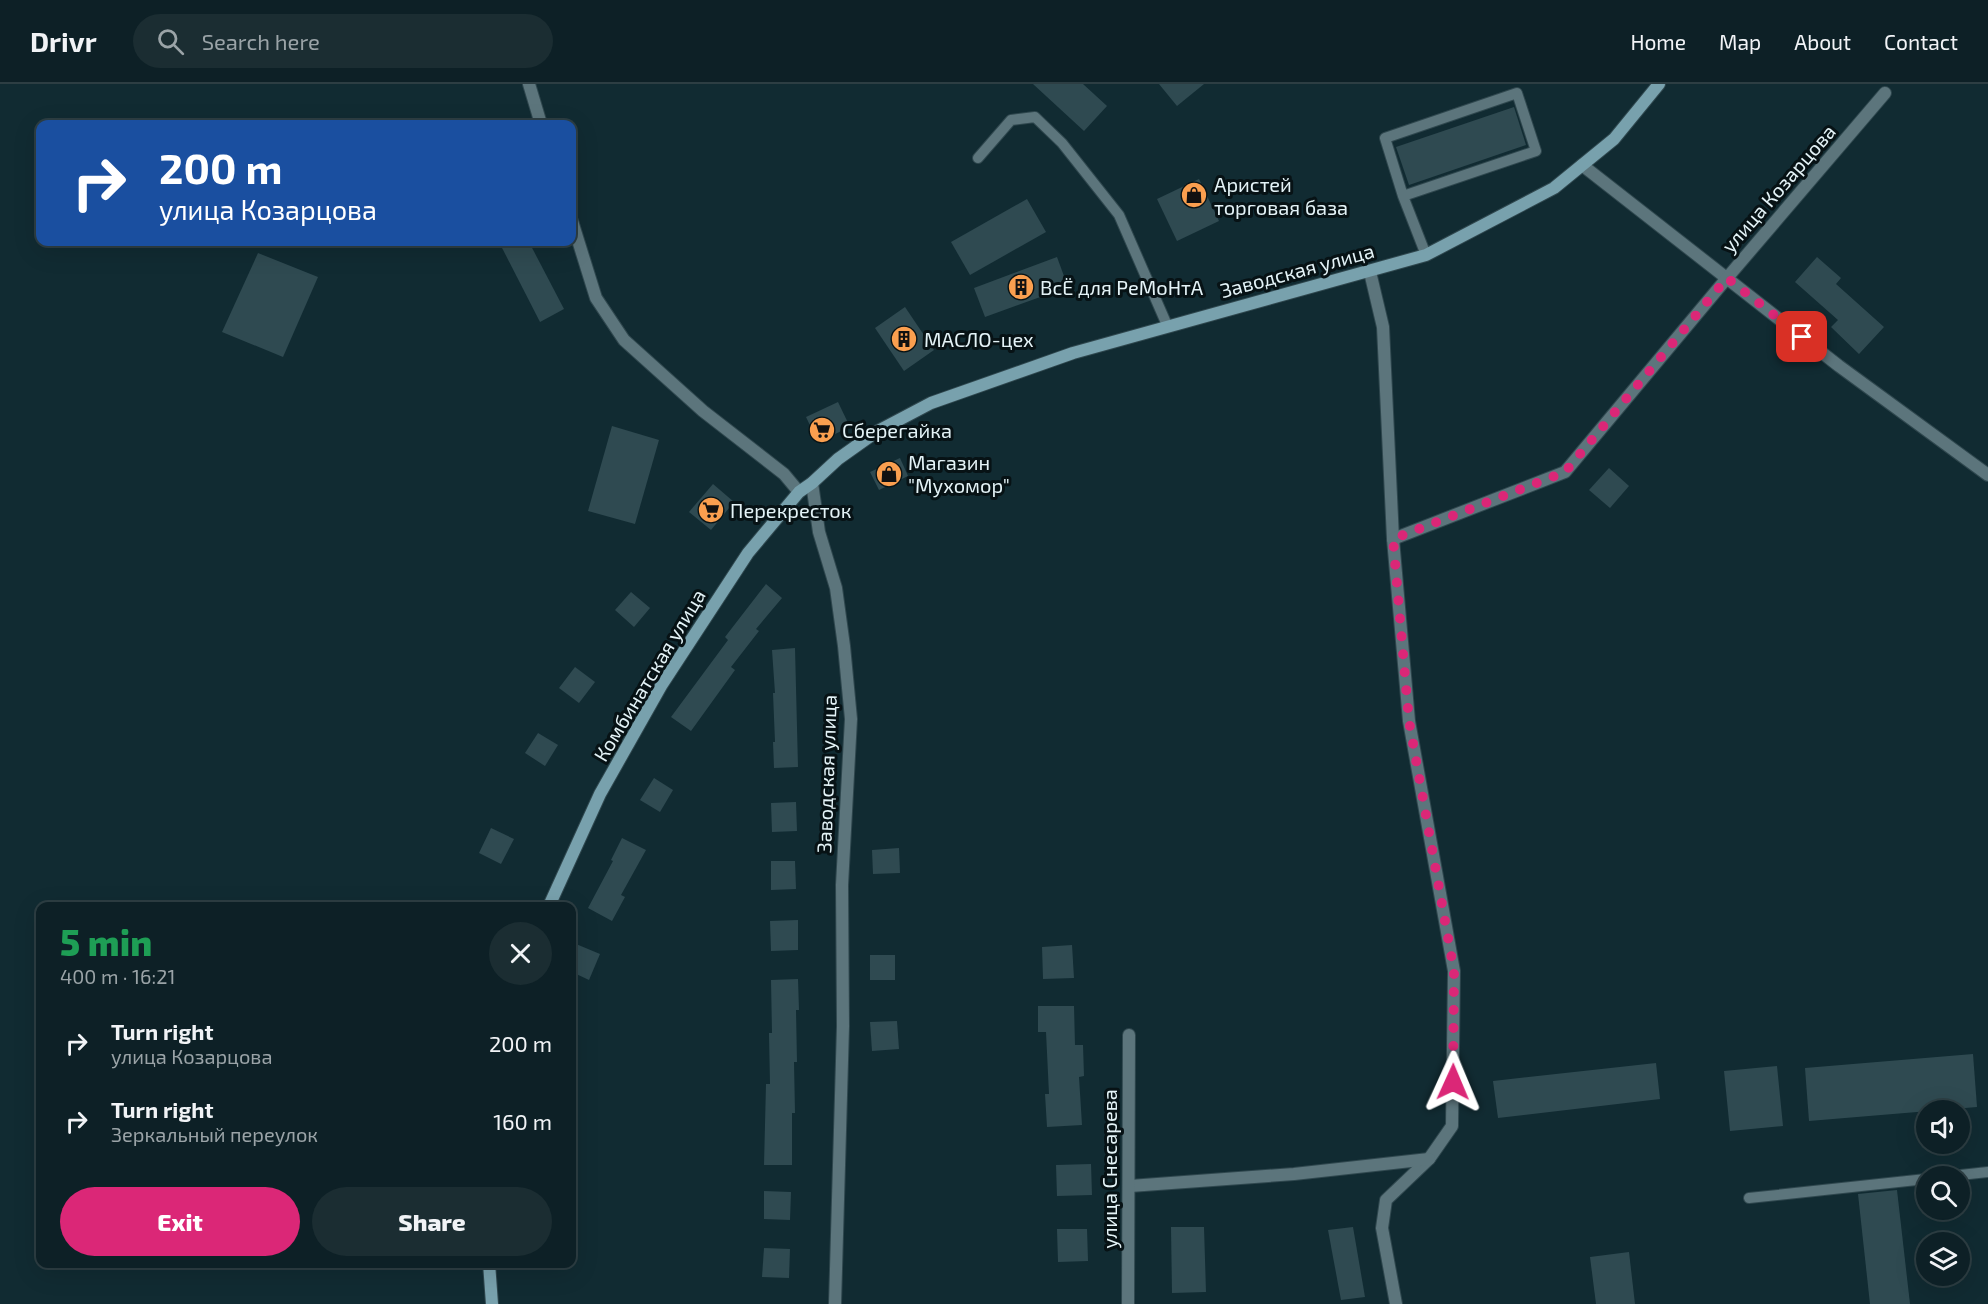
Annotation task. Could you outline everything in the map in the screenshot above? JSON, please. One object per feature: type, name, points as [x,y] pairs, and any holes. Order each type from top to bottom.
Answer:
[{"type":"main road","name":"Заводская улица","points":[[812,483],[838,459],[876,432],[931,403],[1072,353],[1426,255],[1554,188],[1614,140],[1659,84]]},
{"type":"main road","name":"Комбинатская улица","points":[[551,902],[600,794],[661,687],[748,553],[799,492],[812,483]]},
{"type":"main road","points":[[489,1268],[492,1304]]},
{"type":"street","points":[[529,84],[540,120]]},
{"type":"street","name":"улица Козарцова","points":[[1393,539],[1565,472],[1885,93]]},
{"type":"street","points":[[1582,165],[1839,366],[1988,475]]},
{"type":"street","points":[[576,234],[596,298],[624,340],[703,411],[784,474],[799,492]]},
{"type":"street","points":[[1370,272],[1383,327],[1393,539],[1409,721],[1454,971],[1452,1126],[1429,1159],[1386,1200],[1382,1228],[1396,1304]]},
{"type":"street","name":"Заводская улица","points":[[812,483],[819,532],[836,588],[851,719],[842,885],[843,1026],[835,1304]]},
{"type":"street","name":"улица Снесарева","points":[[1128,1304],[1129,1035]]},
{"type":"street","points":[[1130,1186],[1294,1174],[1429,1159]]},
{"type":"lane","points":[[1403,196],[1536,151],[1517,93],[1385,138],[1403,196],[1426,255]]},
{"type":"lane","points":[[978,158],[1011,120],[1035,117],[1062,143],[1119,215],[1167,326]]},
{"type":"lane","points":[[1970,1174],[1988,1172]]},
{"type":"lane","points":[[1749,1198],[1916,1180]]},
{"type":"building","points":[[1033,84],[1083,84],[1107,106],[1084,131]]},
{"type":"building","points":[[1159,84],[1204,84],[1177,106]]},
{"type":"building","points":[[1514,107],[1526,145],[1409,185],[1396,147]]},
{"type":"building","points":[[1199,179],[1219,221],[1177,241],[1157,199]]},
{"type":"building","points":[[1027,199],[1046,232],[970,275],[951,242]]},
{"type":"building","points":[[501,246],[531,246],[564,309],[540,322]]},
{"type":"building","points":[[258,253],[318,277],[283,357],[222,332]]},
{"type":"building","name":"ВсЁ для РеМоНтА","points":[[1057,257],[1068,287],[985,317],[974,288]]},
{"type":"building","points":[[1817,257],[1841,278],[1836,284],[1884,327],[1859,354],[1831,327],[1838,320],[1795,282]]},
{"type":"building","name":"МАСЛО-цех","points":[[905,307],[934,350],[904,371],[875,328]]},
{"type":"building","points":[[838,402],[850,427],[818,442],[806,417]]},
{"type":"building","points":[[612,426],[659,440],[635,524],[588,511]]},
{"type":"building","name":"Магазин \"Мухомор\"","points":[[900,458],[908,476],[879,490],[870,472]]},
{"type":"building","points":[[1609,468],[1629,486],[1610,508],[1589,490]]},
{"type":"building","points":[[713,484],[734,502],[711,530],[689,512]]},
{"type":"building","points":[[766,584],[782,598],[756,629],[759,631],[731,667],[735,670],[691,731],[671,717],[728,640],[725,637]]},
{"type":"building","points":[[631,592],[650,608],[634,627],[615,610]]},
{"type":"building","points":[[795,648],[798,767],[774,768],[773,693],[775,693],[772,650]]},
{"type":"building","points":[[575,667],[595,682],[579,703],[559,688]]},
{"type":"building","points":[[538,733],[558,745],[545,766],[525,753]]},
{"type":"building","points":[[654,778],[673,790],[660,812],[640,800]]},
{"type":"building","points":[[796,802],[797,831],[772,832],[771,803]]},
{"type":"building","points":[[491,828],[514,839],[501,864],[479,853]]},
{"type":"building","points":[[622,838],[646,850],[621,895],[625,897],[612,921],[588,908],[613,861],[611,860]]},
{"type":"building","points":[[899,848],[900,873],[873,874],[872,850]]},
{"type":"building","points":[[771,861],[795,861],[796,889],[771,890]]},
{"type":"building","points":[[798,920],[798,950],[771,951],[770,921]]},
{"type":"building","points":[[576,944],[600,954],[589,980],[576,974]]},
{"type":"building","points":[[1072,945],[1074,978],[1043,979],[1042,947]]},
{"type":"building","points":[[870,955],[895,955],[895,980],[870,980]]},
{"type":"building","points":[[798,979],[799,1010],[796,1010],[797,1062],[794,1062],[795,1113],[792,1113],[792,1165],[764,1165],[766,1084],[770,1084],[769,1033],[772,1033],[771,980]]},
{"type":"building","points":[[1038,1006],[1074,1006],[1075,1045],[1083,1045],[1084,1076],[1079,1077],[1082,1125],[1047,1127],[1045,1094],[1049,1094],[1046,1032],[1038,1032]]},
{"type":"building","points":[[897,1021],[899,1049],[872,1051],[870,1022]]},
{"type":"building","points":[[1973,1054],[1977,1107],[1970,1108],[1970,1100],[1916,1100],[1916,1112],[1809,1121],[1805,1068]]},
{"type":"building","points":[[1656,1063],[1660,1099],[1498,1118],[1493,1081]]},
{"type":"building","points":[[1777,1066],[1783,1126],[1730,1131],[1724,1071]]},
{"type":"building","points":[[1091,1164],[1092,1195],[1057,1196],[1056,1165]]},
{"type":"building","points":[[1897,1190],[1910,1304],[1870,1304],[1858,1194]]},
{"type":"building","points":[[764,1191],[791,1192],[790,1220],[764,1219]]},
{"type":"building","points":[[1171,1227],[1204,1227],[1206,1292],[1172,1293]]},
{"type":"building","points":[[1353,1227],[1365,1297],[1341,1300],[1328,1230]]},
{"type":"building","points":[[1057,1229],[1087,1229],[1088,1261],[1058,1262]]},
{"type":"building","points":[[764,1248],[790,1249],[789,1278],[762,1277]]},
{"type":"building","points":[[1629,1252],[1635,1304],[1596,1304],[1590,1257]]},
{"type":"place","name":"Аристей торговая база","points":[[1194,195]]},
{"type":"place","name":"ВсЁ для РеМоНтА","points":[[1021,287]]},
{"type":"place","name":"МАСЛО-цех","points":[[904,339]]},
{"type":"place","name":"Сберегайка","points":[[822,430]]},
{"type":"place","name":"Магазин \"Мухомор\"","points":[[889,474]]},
{"type":"place","name":"Перекресток","points":[[711,510]]},
{"type":"route","points":[[1453,1082],[1454,971],[1409,721],[1393,539],[1565,472],[1727,278],[1802,337]]}]
